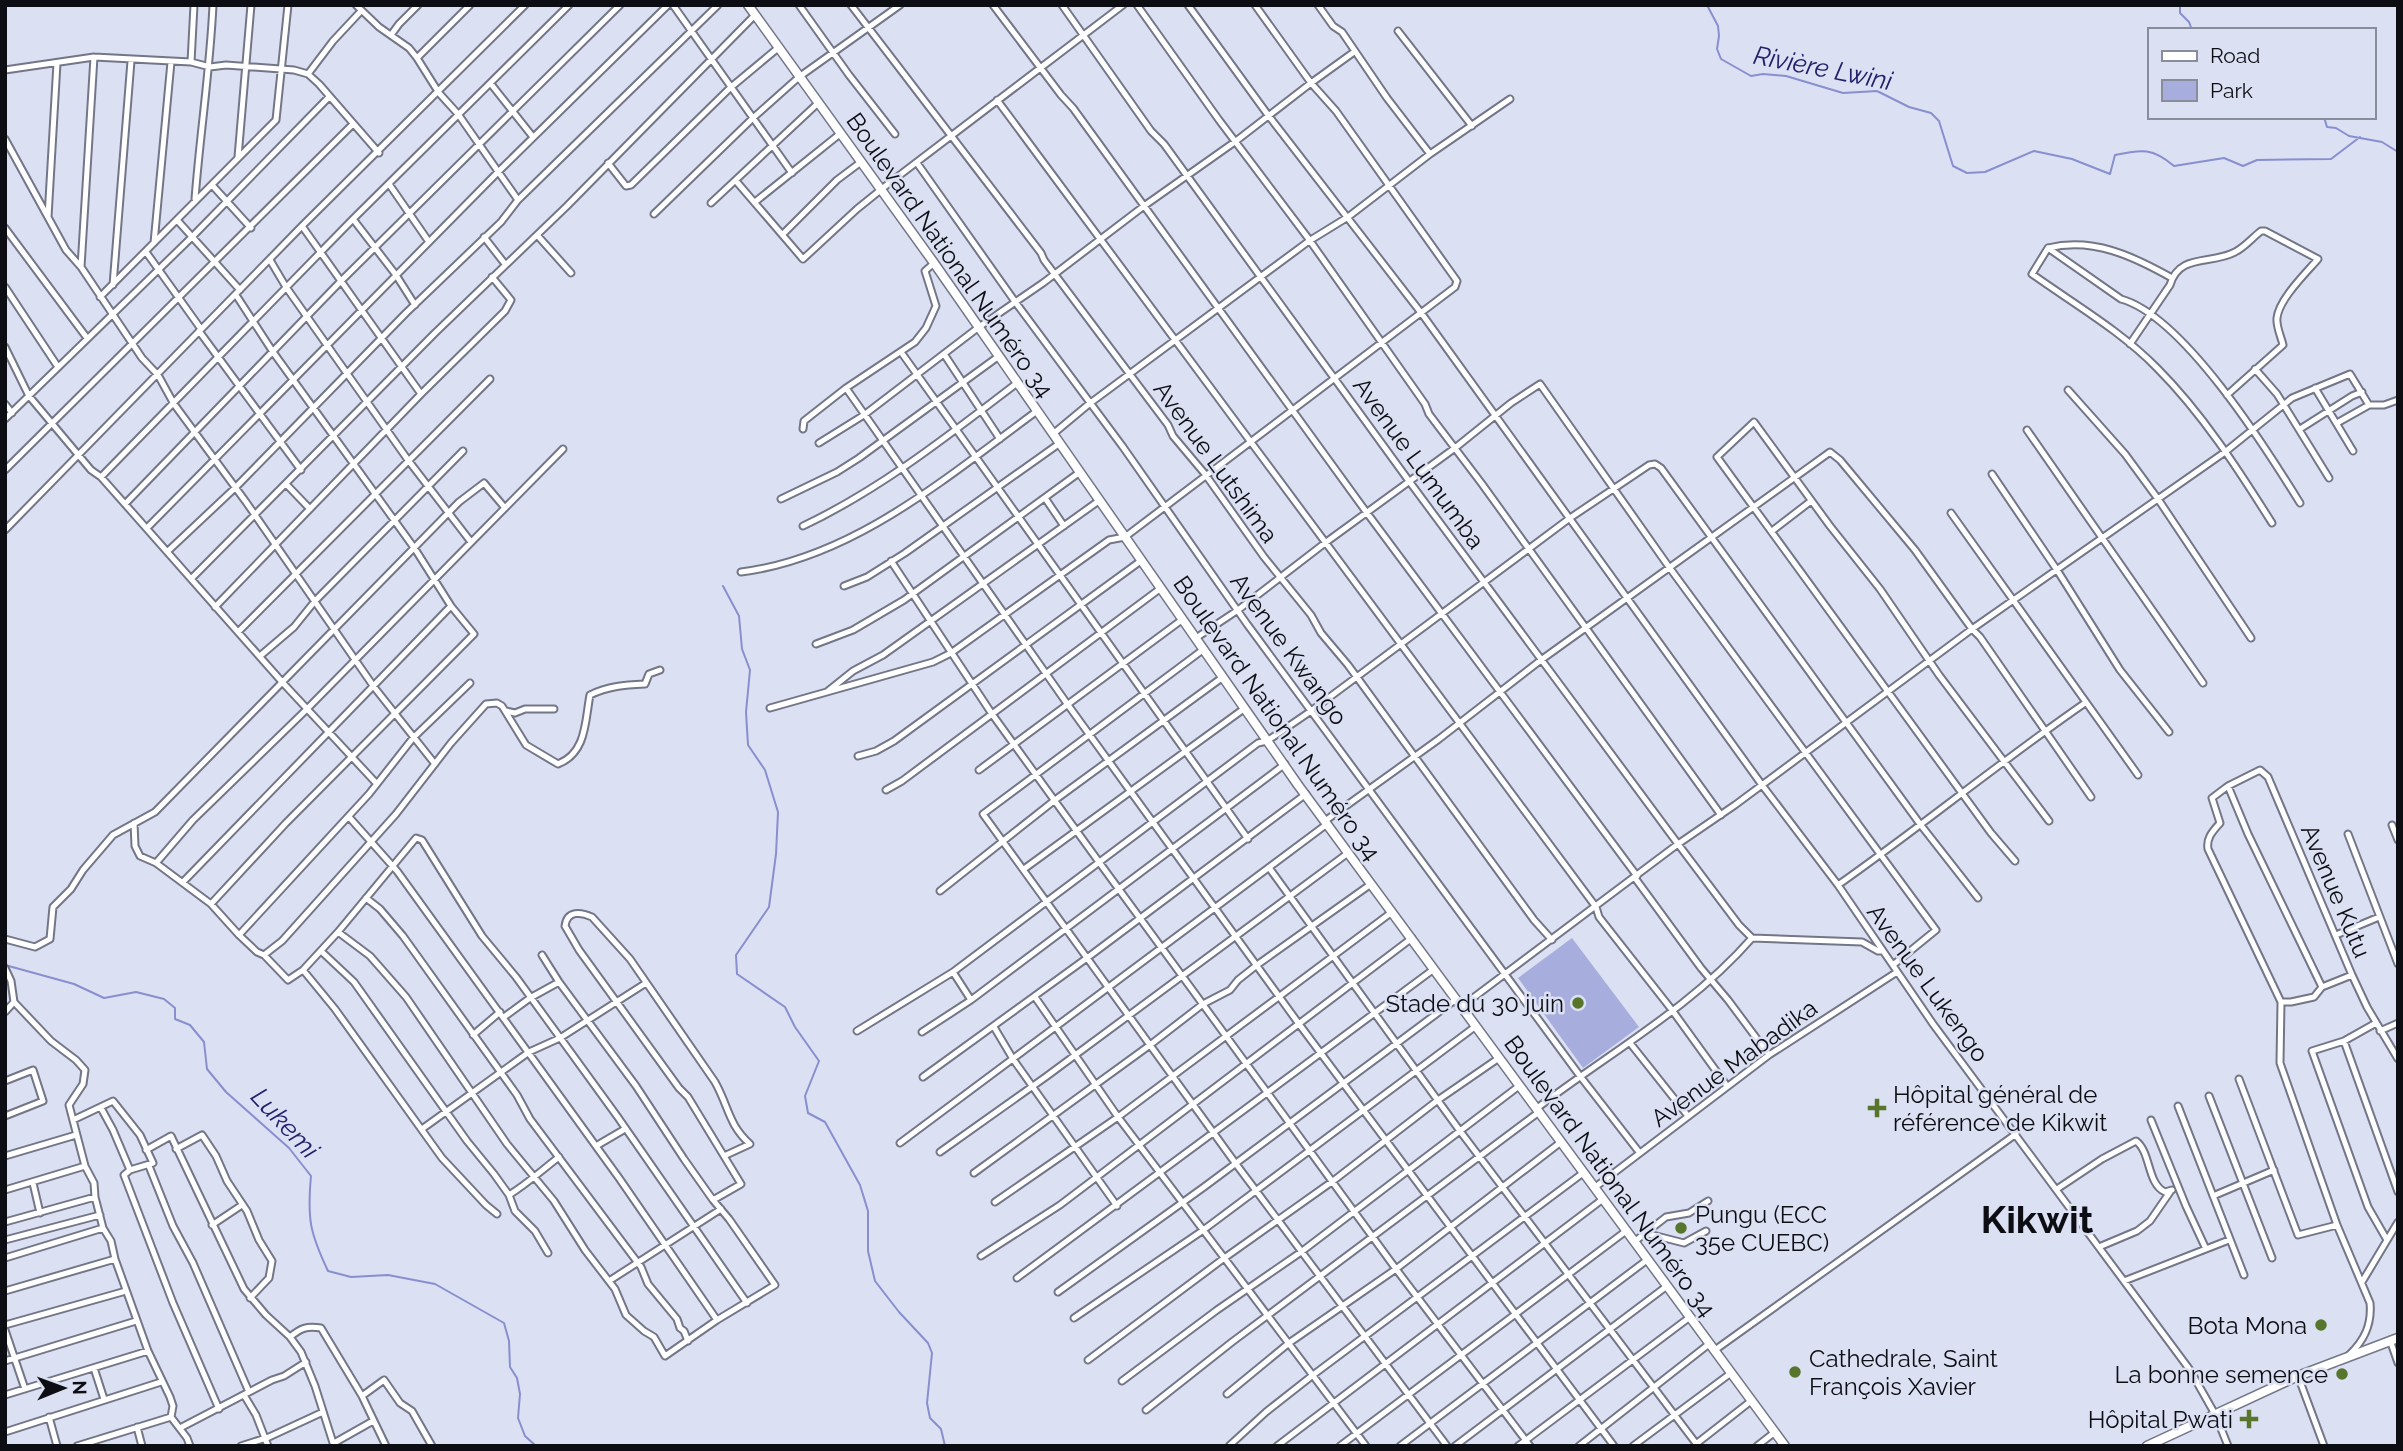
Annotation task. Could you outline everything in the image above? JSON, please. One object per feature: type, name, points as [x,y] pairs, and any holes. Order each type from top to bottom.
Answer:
[{"type":"main road","name":"Boulevard National Numéro 34","points":[[748,5],[934,263],[1326,823],[1785,1446]]},
{"type":"main road","points":[[2147,1446],[2298,1376],[2394,1339]]},
{"type":"street","points":[[191,62],[194,5]]},
{"type":"street","points":[[195,199],[205,98],[211,67],[214,5]]},
{"type":"street","points":[[238,157],[251,5]]},
{"type":"street","points":[[100,297],[276,120],[288,5]]},
{"type":"street","points":[[356,5],[409,48],[518,200]]},
{"type":"street","points":[[391,35],[418,5]]},
{"type":"street","points":[[417,58],[462,8],[470,5]]},
{"type":"street","points":[[5,530],[302,226],[379,153],[525,5]]},
{"type":"street","points":[[101,477],[353,219],[569,5]]},
{"type":"street","points":[[125,504],[341,281],[620,5]]},
{"type":"street","points":[[147,528],[360,310],[668,5]]},
{"type":"street","points":[[674,5],[792,173]]},
{"type":"street","points":[[167,551],[235,488],[346,372],[501,222],[518,200],[718,5]]},
{"type":"street","points":[[799,5],[895,134]]},
{"type":"street","name":"Avenue Lutshima","points":[[851,5],[957,142],[1168,425],[1173,436],[1205,474],[1534,920],[1552,940]]},
{"type":"street","points":[[654,214],[799,77],[901,5]]},
{"type":"street","points":[[993,5],[1073,108],[1441,614],[1769,1055]]},
{"type":"street","name":"Avenue Lumumba","points":[[1062,5],[1151,131],[1164,144],[1541,660],[1739,925],[1752,938]]},
{"type":"street","points":[[736,181],[803,258],[857,209],[1123,5]]},
{"type":"street","points":[[1137,5],[1310,241],[1455,448],[1721,815]]},
{"type":"street","name":"Avenue Lukengo","points":[[1188,5],[1268,115],[1422,314],[1762,785],[1838,885],[1892,965],[2190,1370],[2216,1416],[2228,1446]]},
{"type":"street","points":[[770,708],[933,662],[951,653],[1109,540],[1125,537],[1205,474],[1453,291],[1457,281],[1336,111],[1311,83],[1255,5]]},
{"type":"street","points":[[1318,5],[1333,26],[1342,32],[1430,153]]},
{"type":"street","points":[[308,74],[333,41],[362,11]]},
{"type":"street","points":[[191,579],[755,15]]},
{"type":"street","points":[[1398,31],[1472,126]]},
{"type":"street","points":[[608,163],[626,186],[631,185],[730,88],[778,48]]},
{"type":"street","points":[[819,443],[864,415],[979,327],[1016,303],[1354,52]]},
{"type":"street","points":[[5,70],[94,57],[191,62],[211,67],[226,65],[282,69],[308,74],[379,153]]},
{"type":"street","points":[[81,267],[94,57]]},
{"type":"street","points":[[113,285],[131,61]]},
{"type":"street","points":[[154,243],[171,62]]},
{"type":"street","points":[[47,220],[57,63]]},
{"type":"street","points":[[491,84],[533,137]]},
{"type":"street","points":[[5,419],[160,269],[329,97]]},
{"type":"street","points":[[1053,434],[1089,404],[1310,241],[1348,217],[1430,153],[1510,99]]},
{"type":"street","points":[[998,100],[1596,907],[1599,918],[1672,1010],[1727,1086]]},
{"type":"street","points":[[711,203],[817,104]]},
{"type":"street","points":[[5,470],[353,124]]},
{"type":"street","points":[[755,202],[841,133]]},
{"type":"street","points":[[5,139],[47,220],[66,250],[81,267],[142,358],[158,375],[174,404],[215,458],[374,687],[435,764]]},
{"type":"street","points":[[783,234],[837,180],[861,162]]},
{"type":"street","name":"Avenue Kwango","points":[[917,163],[1368,789],[1639,1152]]},
{"type":"street","points":[[389,184],[429,242]]},
{"type":"street","points":[[212,185],[251,228]]},
{"type":"street","points":[[177,219],[238,292],[272,352],[415,549],[451,606],[474,634],[352,756],[211,904]]},
{"type":"street","points":[[353,219],[396,275],[415,305]]},
{"type":"street","points":[[302,226],[421,394]]},
{"type":"street","points":[[5,228],[87,338]]},
{"type":"street","points":[[2130,344],[2180,267],[2235,252],[2261,231],[2318,259],[2292,290],[2279,312],[2277,320],[2283,345],[2227,395]]},
{"type":"street","points":[[537,235],[570,273]]},
{"type":"street","points":[[484,237],[505,264]]},
{"type":"street","points":[[2172,278],[2138,259],[2101,246],[2048,248],[2032,274],[2130,344],[2157,368],[2225,452],[2272,523]]},
{"type":"street","points":[[2048,248],[2121,299],[2134,302],[2151,313],[2199,360],[2253,430],[2300,503]]},
{"type":"street","points":[[146,252],[301,470]]},
{"type":"street","points":[[270,260],[286,287],[408,460],[471,542]]},
{"type":"street","points":[[803,429],[804,421],[923,334],[935,311],[934,298],[925,271],[934,263]]},
{"type":"street","points":[[215,607],[511,303],[509,296],[492,277]]},
{"type":"street","points":[[5,287],[58,367]]},
{"type":"street","points":[[5,346],[29,396],[91,470],[101,477],[283,683],[377,783]]},
{"type":"street","points":[[901,352],[1248,839]]},
{"type":"street","points":[[944,354],[1000,439]]},
{"type":"street","points":[[781,499],[837,472],[999,356]]},
{"type":"street","points":[[2255,369],[2277,394],[2329,478]]},
{"type":"street","points":[[1058,1292],[1236,1164],[1395,1043],[1506,974],[1678,844],[1972,629],[2225,452],[2292,398],[2350,373],[2369,405]]},
{"type":"street","points":[[238,632],[489,379]]},
{"type":"street","points":[[803,526],[842,507],[902,469],[1017,383]]},
{"type":"street","points":[[1196,638],[1238,610],[1540,384],[1669,567],[1936,930],[1892,965]]},
{"type":"street","points":[[846,388],[1068,705],[1299,1024],[1614,1446]]},
{"type":"street","points":[[2315,388],[2353,452]]},
{"type":"street","points":[[2068,390],[2125,454],[2251,638]]},
{"type":"street","points":[[2300,429],[2362,392]]},
{"type":"street","points":[[2337,423],[2369,405],[2384,405],[2398,400]]},
{"type":"street","points":[[5,404],[12,413]]},
{"type":"street","points":[[741,572],[781,565],[853,537],[920,496],[1037,411]]},
{"type":"street","points":[[2015,861],[1717,457],[1754,422],[2049,821]]},
{"type":"street","points":[[2027,430],[2203,683]]},
{"type":"street","points":[[844,586],[891,561],[1060,443]]},
{"type":"street","points":[[156,863],[212,802],[563,449]]},
{"type":"street","points":[[260,656],[293,627],[393,520],[463,451]]},
{"type":"street","points":[[900,1143],[1270,869],[1368,789],[1541,660],[1830,452],[1840,460],[1915,550],[1992,653],[2091,797]]},
{"type":"street","points":[[857,1031],[953,972],[1258,743],[1267,741],[1401,646],[1570,518],[1649,465],[1655,464],[1661,468],[1920,824],[1978,898]]},
{"type":"street","points":[[816,644],[863,624],[913,593],[1080,472]]},
{"type":"street","points":[[1992,474],[2120,670],[2169,732]]},
{"type":"street","points":[[5,939],[35,947],[50,939],[53,906],[71,889],[83,870],[113,835],[155,812],[449,513],[484,483],[505,508]]},
{"type":"street","points":[[286,484],[310,509]]},
{"type":"street","points":[[1045,498],[1064,526]]},
{"type":"street","points":[[827,692],[842,678],[883,655],[1100,500]]},
{"type":"street","points":[[1772,531],[1811,501]]},
{"type":"street","points":[[1951,513],[2138,775]]},
{"type":"street","points":[[858,756],[876,751],[894,741],[1142,560]]},
{"type":"street","points":[[891,561],[992,714],[1098,862],[1396,1269],[1528,1443]]},
{"type":"street","points":[[886,790],[902,781],[1161,588]]},
{"type":"street","points":[[183,882],[451,606]]},
{"type":"street","points":[[979,770],[1183,619]]},
{"type":"street","points":[[1204,649],[983,814],[1278,1222],[1447,1446]]},
{"type":"street","points":[[506,710],[526,745],[558,764],[568,760],[577,750],[587,717],[590,695],[615,685],[645,684],[649,674],[660,670]]},
{"type":"street","points":[[940,891],[1055,800],[1223,677]]},
{"type":"street","points":[[239,934],[349,817],[413,738],[470,683]]},
{"type":"street","points":[[264,955],[290,933],[396,814],[486,704],[498,703],[514,713],[525,709],[554,709]]},
{"type":"street","points":[[1838,885],[1964,793],[2004,760],[2085,703]]},
{"type":"street","points":[[1024,869],[1245,708]]},
{"type":"street","points":[[922,1032],[971,1000],[1285,764]]},
{"type":"street","name":"Avenue Kutu","points":[[2228,786],[2255,771],[2263,770],[2352,975],[2380,1031],[2398,1059]]},
{"type":"street","points":[[2322,987],[2248,834],[2228,786],[2212,799],[2220,823],[2210,834],[2208,849],[2281,1002],[2280,1063],[2337,1225],[2370,1303],[2369,1324],[2359,1345],[2347,1357]]},
{"type":"street","points":[[923,1077],[1035,997],[1306,794]]},
{"type":"street","points":[[349,817],[392,865],[502,1015],[717,1320]]},
{"type":"street","points":[[134,823],[136,852],[156,863],[211,904],[288,980],[303,970],[321,951],[416,838],[422,840],[482,936],[560,1038],[747,1303]]},
{"type":"street","points":[[2392,825],[2398,840]]},
{"type":"street","points":[[2348,834],[2398,964]]},
{"type":"street","points":[[940,1152],[1348,853]]},
{"type":"street","points":[[1270,869],[1460,1131],[1696,1445],[1751,1401]]},
{"type":"street","points":[[974,1173],[1203,1004],[1230,990],[1257,965],[1371,884]]},
{"type":"street","points":[[366,898],[380,909],[403,936],[644,1272],[648,1284],[677,1319],[688,1341]]},
{"type":"street","points":[[995,1202],[1118,1117],[1392,912]]},
{"type":"street","points":[[713,1200],[741,1184],[688,1097],[567,930],[565,922],[573,914],[592,917],[630,959],[700,1059],[723,1097],[737,1132],[750,1144],[724,1156]]},
{"type":"street","points":[[2336,935],[2379,917]]},
{"type":"street","points":[[338,932],[370,956],[406,997],[507,1144],[556,1203],[585,1250],[621,1299],[626,1315],[654,1337],[665,1356],[775,1285],[684,1160],[663,1124],[542,955]]},
{"type":"street","points":[[981,1256],[1039,1219],[1412,938]]},
{"type":"street","points":[[1146,1410],[1480,1157],[1580,1076],[1630,1043],[1712,980],[1752,938],[1862,942],[1883,951]]},
{"type":"street","points":[[321,951],[354,982],[509,1195],[515,1211],[535,1231],[548,1253]]},
{"type":"street","points":[[6,969],[14,1002],[51,1041],[85,1070],[83,1084],[69,1105],[76,1135],[85,1166],[94,1183],[94,1197],[103,1228],[111,1241],[136,1321],[173,1406],[171,1417],[190,1446]]},
{"type":"street","points":[[1017,1278],[1434,969]]},
{"type":"street","points":[[303,970],[335,1009],[453,1171],[498,1214]]},
{"type":"street","points":[[953,972],[971,1000]]},
{"type":"street","name":"Avenue Mabadika","points":[[1594,1188],[1769,1055],[1898,972]]},
{"type":"street","points":[[2281,1002],[2314,997],[2322,987],[2352,975]]},
{"type":"street","points":[[473,1034],[559,982]]},
{"type":"street","points":[[422,1129],[529,1052],[560,1038],[646,983]]},
{"type":"street","points":[[1035,997],[1118,1117],[1202,1231],[1366,1446]]},
{"type":"street","points":[[5,1012],[14,1002]]},
{"type":"street","points":[[2376,1023],[2344,1041],[2312,1051],[2368,1207],[2387,1240]]},
{"type":"street","points":[[2380,1031],[2398,1023]]},
{"type":"street","points":[[994,1027],[1013,1059],[1117,1206]]},
{"type":"street","points":[[1074,1318],[1202,1231],[1476,1027]]},
{"type":"street","points":[[2344,1041],[2398,1192]]},
{"type":"street","points":[[1630,1043],[1688,1116]]},
{"type":"street","points":[[1088,1360],[1223,1259],[1278,1222],[1438,1100],[1499,1058]]},
{"type":"street","points":[[5,1081],[33,1070],[43,1101],[5,1116]]},
{"type":"street","points":[[2239,1079],[2298,1235],[2337,1225]]},
{"type":"street","points":[[1122,1381],[1301,1252],[1519,1086]]},
{"type":"street","points":[[2209,1096],[2272,1258]]},
{"type":"street","points":[[73,1120],[113,1101],[139,1135],[153,1163],[130,1170],[124,1175],[173,1303],[219,1409]]},
{"type":"street","points":[[2178,1106],[2244,1275]]},
{"type":"street","points":[[101,1108],[130,1170]]},
{"type":"street","points":[[2151,1120],[2206,1249]]},
{"type":"street","points":[[596,1146],[625,1129]]},
{"type":"street","points":[[1579,1446],[1712,1347],[2016,1134]]},
{"type":"street","points":[[5,1156],[76,1135]]},
{"type":"street","points":[[177,1149],[202,1135],[272,1261],[269,1278],[250,1298]]},
{"type":"street","points":[[146,1150],[171,1136],[212,1225],[250,1298],[290,1337],[306,1362],[334,1444],[373,1421]]},
{"type":"street","points":[[2057,1189],[2102,1158],[2136,1140],[2142,1147],[2158,1188],[2165,1192],[2172,1190]]},
{"type":"street","points":[[1227,1394],[1289,1343],[1396,1269],[1561,1142]]},
{"type":"street","points":[[509,1195],[526,1185],[533,1176],[559,1157]]},
{"type":"street","points":[[5,1190],[85,1166]]},
{"type":"street","points":[[149,1166],[173,1226],[193,1263],[268,1446]]},
{"type":"street","points":[[2213,1196],[2274,1170]]},
{"type":"street","points":[[1229,1446],[1313,1375],[1583,1173]]},
{"type":"street","points":[[33,1183],[40,1213]]},
{"type":"street","points":[[2099,1247],[2137,1231],[2150,1221],[2177,1184]]},
{"type":"street","points":[[5,1222],[94,1197]]},
{"type":"street","points":[[1277,1446],[1603,1199]]},
{"type":"street","points":[[1634,1242],[1666,1217],[1689,1213],[1708,1201]]},
{"type":"street","points":[[212,1225],[242,1205]]},
{"type":"street","points":[[609,1282],[635,1262],[645,1259],[722,1209]]},
{"type":"street","points":[[5,1240],[100,1215]]},
{"type":"street","points":[[2362,1282],[2398,1222]]},
{"type":"street","points":[[5,1258],[103,1228]]},
{"type":"street","points":[[1340,1446],[1626,1231]]},
{"type":"street","points":[[1645,1233],[1684,1243],[1706,1231]]},
{"type":"street","points":[[2124,1281],[2229,1240]]},
{"type":"street","points":[[5,1291],[115,1259]]},
{"type":"street","points":[[1400,1446],[1647,1259]]},
{"type":"street","points":[[1455,1446],[1667,1286]]},
{"type":"street","points":[[25,1389],[5,1327],[126,1291]]},
{"type":"street","points":[[1518,1446],[1528,1443],[1579,1399],[1689,1317]]},
{"type":"street","points":[[5,1361],[136,1321]]},
{"type":"street","points":[[290,1337],[301,1328],[321,1328],[362,1396],[386,1446]]},
{"type":"street","points":[[2394,1339],[2398,1363]]},
{"type":"street","points":[[5,1395],[148,1351]]},
{"type":"street","points":[[180,1428],[284,1376],[306,1362]]},
{"type":"street","points":[[94,1368],[104,1399]]},
{"type":"street","points":[[1633,1446],[1731,1373]]},
{"type":"street","points":[[2298,1376],[2324,1446]]},
{"type":"street","points":[[362,1396],[384,1380],[400,1403],[412,1411],[432,1446]]},
{"type":"street","points":[[5,1432],[161,1382]]},
{"type":"street","points":[[241,1446],[323,1412]]},
{"type":"street","points":[[49,1417],[57,1446]]},
{"type":"street","points":[[77,1446],[95,1443],[171,1417]]},
{"type":"street","points":[[137,1427],[142,1446]]},
{"type":"street","points":[[1758,1446],[1775,1432]]},
{"type":"green space","name":"Stade du 30 juin","points":[[1572,938],[1639,1027],[1583,1068],[1518,978]]},
{"type":"waterway","name":"Rivière Lwini","points":[[1707,5],[1718,26],[1717,49],[1721,59],[1751,76],[1786,76],[1843,93],[1877,91],[1909,107],[1931,113],[1939,121],[1953,166],[1967,173],[1985,172],[2034,151],[2072,159],[2110,174],[2115,155],[2140,151],[2160,156],[2174,166],[2224,158],[2243,166],[2257,160],[2331,159],[2360,137]]},
{"type":"waterway","points":[[2180,5],[2180,13],[2191,28]]},
{"type":"waterway","name":"Rivière Lwini","points":[[2325,119],[2327,127],[2336,128],[2349,136],[2382,142],[2398,152]]},
{"type":"waterway","points":[[723,586],[739,616],[742,649],[750,670],[746,712],[748,745],[765,770],[778,812],[769,907],[736,955],[737,974],[785,1007],[795,1027],[819,1061],[805,1096],[808,1113],[825,1122],[860,1185],[868,1211],[868,1251],[875,1281],[928,1343],[932,1353],[927,1403],[930,1418],[941,1429],[945,1446]]},
{"type":"waterway","name":"Lukemi","points":[[5,965],[74,984],[104,998],[136,992],[164,999],[175,1008],[175,1019],[190,1025],[204,1042],[207,1069],[226,1092],[289,1148],[311,1176],[311,1225],[328,1271],[351,1277],[388,1275],[435,1284],[504,1323],[509,1341],[510,1367],[517,1378],[520,1394],[518,1418],[525,1436],[536,1446]]},
{"type":"place","name":"Stade du 30 juin","points":[[1578,1003]]},
{"type":"place","name":"Hôpital général de référence de Kikwit","points":[[1877,1108]]},
{"type":"place","name":"Pungu (ECC 35e CUEBC)","points":[[1681,1228]]},
{"type":"place","name":"Bota Mona","points":[[2321,1325]]},
{"type":"place","name":"Cathedrale, Saint François Xavier","points":[[1795,1372]]},
{"type":"place","name":"La bonne semence","points":[[2342,1374]]},
{"type":"place","name":"Hôpital Pwati","points":[[2249,1419]]},
{"type":"district","name":"Kikwit","points":[[2037,1219]]}]
